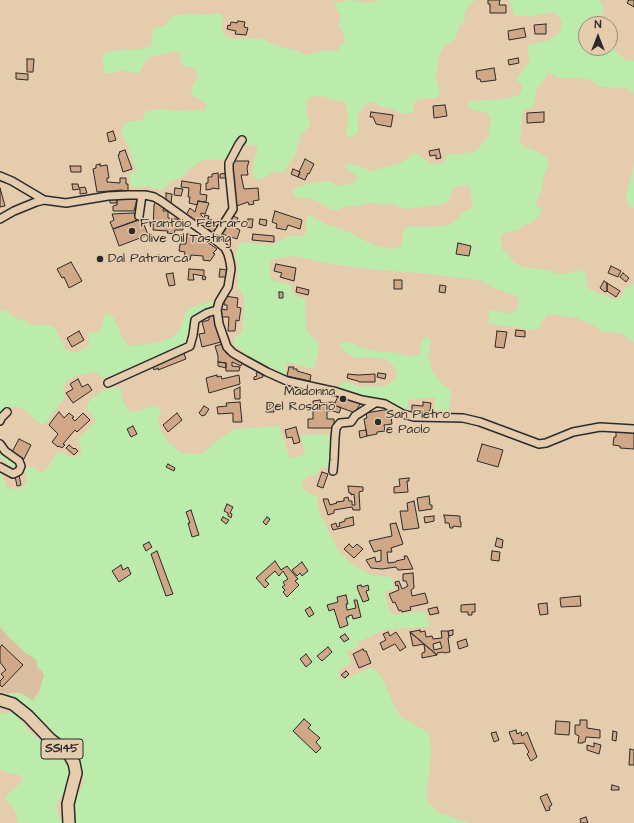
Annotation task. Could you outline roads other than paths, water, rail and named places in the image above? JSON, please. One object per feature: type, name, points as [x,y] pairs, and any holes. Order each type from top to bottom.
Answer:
[{"type":"main road","name":"SS145","points":[[0,700],[13,704],[28,716],[50,739],[69,754],[74,763],[76,773],[68,804],[69,823]]},
{"type":"street","points":[[214,239],[233,209],[229,163],[242,140]]},
{"type":"street","points":[[0,176],[44,200]]},
{"type":"street","points":[[138,216],[142,195]]},
{"type":"street","points":[[0,219],[14,211],[44,200],[66,203],[108,196],[142,195],[154,197],[161,200],[225,248],[228,254],[231,269],[228,287],[219,302],[217,310],[219,324],[226,347],[232,353],[267,372],[287,381],[337,392],[362,400],[385,404],[403,414],[414,417],[463,418],[480,422],[539,444],[546,443],[573,432],[600,427],[634,428]]},
{"type":"street","points":[[108,383],[190,346],[195,320],[207,313],[217,310]]},
{"type":"street","points":[[333,471],[336,428],[340,423],[351,422],[356,416],[375,403]]},
{"type":"street","points":[[0,421],[7,412]]},
{"type":"street","points":[[0,444],[5,451],[19,461],[21,466],[19,471],[13,474],[0,467]]},
{"type":"place","name":"Frantoio Ferraro Olive Oil Tasting","points":[[132,231]]},
{"type":"place","name":"Dal Patriarca","points":[[100,259]]},
{"type":"place","name":"Madonna Del Rosario","points":[[343,399]]},
{"type":"place","name":"San Pietro e Paolo","points":[[378,422]]}]
